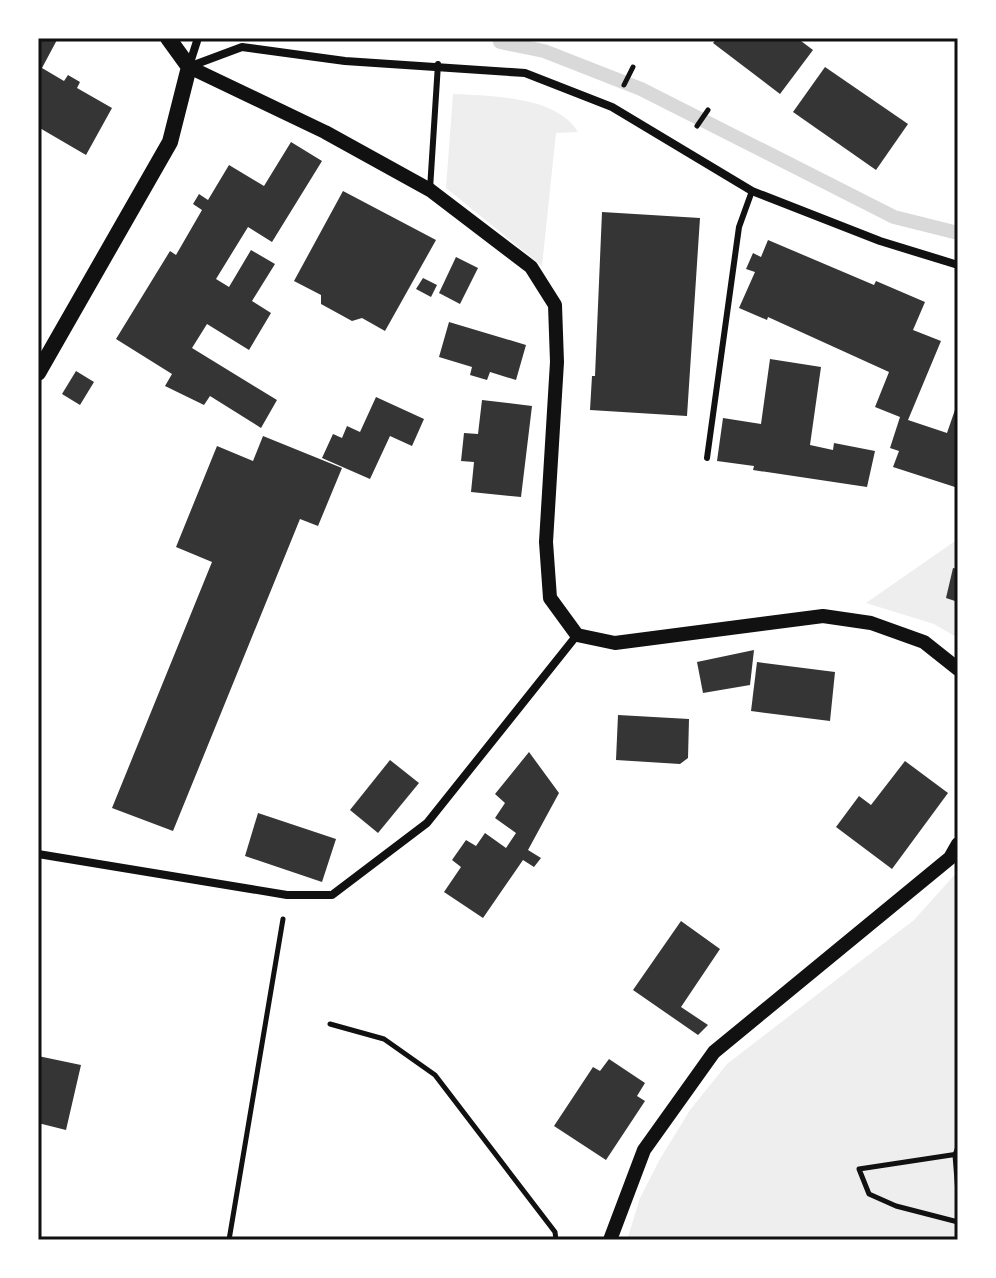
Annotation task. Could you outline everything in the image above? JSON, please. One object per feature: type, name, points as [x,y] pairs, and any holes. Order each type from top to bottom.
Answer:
[{"type":"main road","points":[[38,373],[170,142],[189,67],[168,38]]},
{"type":"street","points":[[189,67],[198,38]]},
{"type":"street","points":[[189,67],[242,47],[345,61],[438,64],[525,73],[597,101],[752,191],[880,241],[958,265]]},
{"type":"street","points":[[189,67],[325,132],[430,190],[531,267],[555,305],[557,362],[546,542],[550,598],[577,635],[615,643],[823,616],[871,623],[924,642],[958,669]]},
{"type":"street","points":[[38,854],[287,895],[332,895],[427,823],[577,635]]},
{"type":"street","points":[[610,1240],[644,1150],[714,1052],[950,858],[958,844]]},
{"type":"lane","points":[[430,190],[438,64]]},
{"type":"lane","points":[[707,458],[739,227],[752,191]]},
{"type":"path","points":[[229,1240],[287,895]]},
{"type":"path","points":[[330,1024],[384,1039],[435,1075],[555,1232],[556,1240]]},
{"type":"path","points":[[958,1147],[958,1193]]},
{"type":"path","points":[[956,1155],[859,1169],[869,1194],[896,1206],[958,1222]]},
{"type":"shaded area","points":[[453,94],[504,97],[539,105],[568,120],[578,132],[556,133],[542,266],[446,188]]},
{"type":"shaded area","points":[[958,539],[958,638],[934,624],[866,603]]},
{"type":"shaded area","points":[[958,871],[958,1240],[627,1240],[640,1198],[660,1159],[690,1110],[727,1064],[914,920]]},
{"type":"building","points":[[38,38],[58,38],[42,68],[64,81],[68,75],[80,82],[77,88],[112,108],[86,155],[38,127]]},
{"type":"building","points":[[717,38],[797,38],[813,50],[780,94],[713,43]]},
{"type":"building","points":[[825,67],[908,124],[876,170],[793,112]]},
{"type":"building","points":[[291,142],[322,161],[272,242],[248,227],[216,279],[229,287],[251,250],[275,264],[252,301],[271,313],[249,350],[207,324],[192,348],[277,400],[261,428],[210,396],[204,405],[165,386],[172,374],[116,339],[170,251],[176,255],[202,210],[193,204],[199,194],[208,200],[229,165],[264,186]]},
{"type":"building","points":[[343,191],[436,240],[385,331],[362,318],[352,321],[321,304],[321,295],[294,281]]},
{"type":"building","points":[[602,212],[700,218],[687,416],[590,410],[592,376],[595,376]]},
{"type":"building","points":[[768,240],[874,285],[876,281],[925,302],[913,330],[941,341],[908,420],[947,433],[958,401],[958,488],[893,467],[899,451],[890,448],[900,417],[875,407],[889,372],[768,317],[767,320],[739,308],[755,272],[746,269],[753,253],[761,257]]},
{"type":"building","points":[[456,257],[478,268],[460,304],[439,293]]},
{"type":"building","points":[[423,278],[437,285],[431,297],[416,289]]},
{"type":"building","points":[[449,322],[526,345],[516,380],[490,372],[487,380],[470,375],[472,367],[439,357]]},
{"type":"building","points":[[770,359],[821,367],[810,445],[833,450],[834,443],[875,451],[867,487],[753,470],[754,466],[717,461],[723,418],[761,424]]},
{"type":"building","points":[[76,371],[94,382],[80,405],[62,394]]},
{"type":"building","points":[[376,397],[424,419],[412,446],[390,436],[370,479],[322,458],[333,434],[342,438],[347,426],[360,432]]},
{"type":"building","points":[[482,400],[532,406],[521,497],[471,492],[474,462],[461,461],[464,433],[478,434]]},
{"type":"building","points":[[263,436],[342,468],[318,526],[300,519],[173,831],[112,808],[212,562],[176,547],[217,446],[253,461]]},
{"type":"building","points":[[953,568],[958,569],[958,602],[946,598]]},
{"type":"building","points":[[754,650],[750,685],[703,693],[697,662]]},
{"type":"building","points":[[757,662],[835,672],[830,721],[751,711]]},
{"type":"building","points":[[618,715],[689,719],[688,758],[680,764],[616,760]]},
{"type":"building","points":[[529,752],[559,793],[528,850],[541,858],[534,867],[523,860],[483,918],[444,892],[461,867],[452,860],[466,840],[476,846],[485,833],[506,848],[516,833],[495,818],[505,803],[495,794]]},
{"type":"building","points":[[390,760],[419,783],[378,833],[350,810]]},
{"type":"building","points":[[905,761],[948,793],[892,869],[836,827],[859,796],[871,805]]},
{"type":"building","points":[[258,813],[336,839],[322,882],[245,856]]},
{"type":"building","points":[[681,921],[720,949],[681,1007],[708,1025],[698,1035],[633,990]]},
{"type":"building","points":[[38,1056],[81,1065],[66,1130],[38,1123]]},
{"type":"building","points":[[609,1059],[645,1083],[637,1096],[645,1101],[606,1160],[554,1126],[593,1067],[600,1071]]},
{"type":"waterway","points":[[500,42],[544,51],[641,89],[894,217],[958,233]]}]
